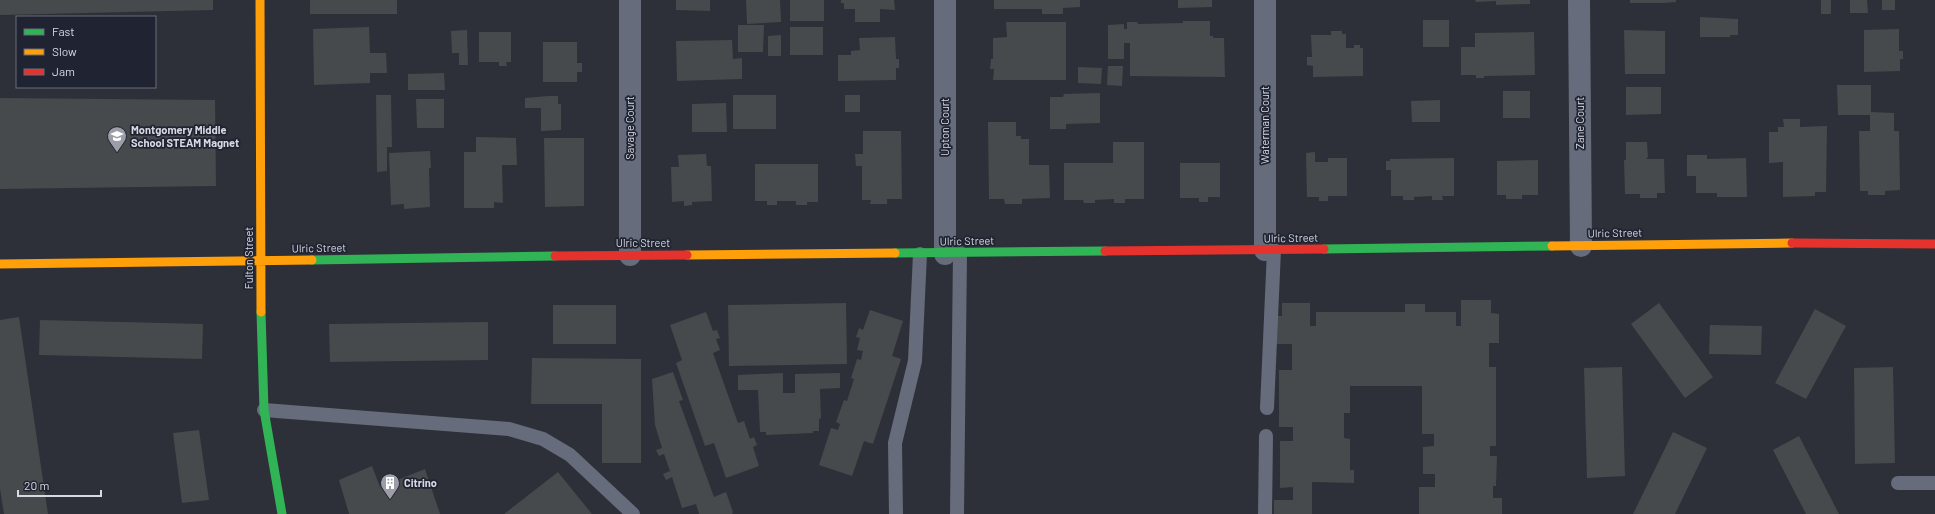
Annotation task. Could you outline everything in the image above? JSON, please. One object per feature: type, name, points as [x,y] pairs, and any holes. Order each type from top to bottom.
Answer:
[{"type":"main road","name":"Fulton Street","points":[[260,0],[261,260],[264,410],[282,514]]},
{"type":"main road","name":"Ulric Street","points":[[0,264],[630,255],[953,254],[1865,242],[1935,244]]},
{"type":"street","name":"Savage Court","points":[[630,0],[630,255]]},
{"type":"street","name":"Upton Court","points":[[946,0],[953,254]]},
{"type":"street","name":"Waterman Court","points":[[1265,0],[1270,250]]},
{"type":"street","name":"Zane Court","points":[[1579,0],[1581,246]]},
{"type":"lane","points":[[1267,408],[1270,250]]},
{"type":"lane","points":[[896,514],[895,443],[915,361],[920,254]]},
{"type":"lane","points":[[953,254],[958,514]]},
{"type":"lane","points":[[264,410],[509,429],[543,439],[570,455],[633,514]]},
{"type":"lane","points":[[1265,514],[1266,436]]},
{"type":"lane","points":[[1898,483],[1935,483]]},
{"type":"building","points":[[0,0],[213,0],[213,10],[0,15]]},
{"type":"building","points":[[310,0],[397,0],[397,14],[310,14]]},
{"type":"building","points":[[676,0],[710,0],[710,11],[676,10]]},
{"type":"building","points":[[746,0],[780,0],[781,22],[747,24]]},
{"type":"building","points":[[790,0],[824,0],[824,21],[790,21]]},
{"type":"building","points":[[841,0],[894,0],[895,10],[880,9],[880,22],[855,22],[855,9],[844,9],[844,3],[841,3]]},
{"type":"building","points":[[994,0],[1080,0],[1080,7],[1063,8],[1063,14],[1042,14],[1042,9],[994,9]]},
{"type":"building","points":[[1178,0],[1212,0],[1212,7],[1178,8]]},
{"type":"building","points":[[1475,0],[1530,0],[1530,4],[1496,5],[1496,1],[1476,2]]},
{"type":"building","points":[[1630,0],[1676,0],[1676,2],[1630,3]]},
{"type":"building","points":[[1821,0],[1831,0],[1831,14],[1821,14]]},
{"type":"building","points":[[1850,0],[1867,0],[1868,13],[1850,13]]},
{"type":"building","points":[[1882,0],[1895,0],[1895,10],[1882,10]]},
{"type":"building","points":[[1700,17],[1738,19],[1738,35],[1730,35],[1730,37],[1700,37]]},
{"type":"building","points":[[1423,20],[1449,20],[1449,47],[1423,47]]},
{"type":"building","points":[[1183,21],[1210,21],[1210,36],[1213,36],[1213,38],[1224,38],[1225,77],[1130,76],[1130,43],[1124,43],[1124,59],[1108,59],[1108,25],[1124,24],[1124,29],[1127,29],[1127,22],[1137,22],[1138,24],[1183,23]]},
{"type":"building","points":[[1006,22],[1066,22],[1066,80],[993,80],[994,69],[990,69],[991,59],[993,59],[993,38],[1007,37]]},
{"type":"building","points":[[738,25],[764,25],[763,52],[738,52]]},
{"type":"building","points":[[369,27],[370,53],[386,53],[387,73],[370,73],[370,83],[314,85],[313,29]]},
{"type":"building","points":[[790,27],[823,27],[823,55],[790,55]]},
{"type":"building","points":[[1899,29],[1899,51],[1903,51],[1903,59],[1900,59],[1900,71],[1864,72],[1864,30]]},
{"type":"building","points":[[467,30],[468,65],[459,65],[459,53],[452,53],[451,31]]},
{"type":"building","points":[[1624,30],[1665,31],[1665,74],[1625,74]]},
{"type":"building","points":[[1331,31],[1342,31],[1342,34],[1346,34],[1346,48],[1354,48],[1354,45],[1360,45],[1360,48],[1363,48],[1363,76],[1313,77],[1313,66],[1307,65],[1307,57],[1312,57],[1311,35],[1331,35]]},
{"type":"building","points":[[479,32],[511,32],[511,62],[506,62],[507,66],[499,66],[499,62],[479,62]]},
{"type":"building","points":[[1534,32],[1535,75],[1484,76],[1484,78],[1476,78],[1476,75],[1461,75],[1461,47],[1475,47],[1475,33]]},
{"type":"building","points":[[781,35],[781,56],[768,56],[768,36]]},
{"type":"building","points":[[895,37],[896,59],[899,59],[899,68],[896,68],[896,80],[838,81],[838,55],[851,55],[851,51],[860,50],[859,38]]},
{"type":"building","points":[[732,40],[733,59],[742,58],[742,79],[677,81],[676,41]]},
{"type":"building","points":[[543,42],[577,42],[577,63],[582,63],[582,72],[577,72],[577,82],[543,82]]},
{"type":"building","points":[[1108,66],[1123,66],[1122,86],[1107,85]]},
{"type":"building","points":[[1078,67],[1102,68],[1101,84],[1078,83]]},
{"type":"building","points":[[444,73],[445,90],[408,90],[408,74]]},
{"type":"building","points":[[1837,85],[1871,85],[1871,112],[1894,113],[1894,131],[1899,131],[1900,190],[1885,191],[1885,195],[1868,195],[1868,191],[1860,191],[1859,131],[1870,131],[1870,115],[1838,115]]},
{"type":"building","points":[[1626,87],[1661,87],[1661,114],[1626,115]]},
{"type":"building","points":[[1503,91],[1530,91],[1530,118],[1503,118]]},
{"type":"building","points":[[1100,93],[1100,123],[1066,124],[1066,129],[1050,129],[1050,97],[1063,97],[1064,94]]},
{"type":"building","points":[[376,95],[391,95],[392,147],[387,147],[387,171],[377,172]]},
{"type":"building","points":[[733,95],[776,95],[776,129],[733,129]]},
{"type":"building","points":[[845,95],[860,95],[860,112],[845,112]]},
{"type":"building","points":[[558,96],[558,104],[561,104],[561,130],[541,131],[541,108],[525,108],[525,98]]},
{"type":"building","points":[[0,98],[215,100],[216,186],[0,189]]},
{"type":"building","points":[[416,99],[444,99],[444,128],[417,128]]},
{"type":"building","points":[[1440,100],[1440,122],[1412,122],[1411,101]]},
{"type":"building","points":[[726,103],[727,132],[692,132],[692,104]]},
{"type":"building","points":[[1783,119],[1800,119],[1800,127],[1827,126],[1826,192],[1815,192],[1815,196],[1783,197],[1783,162],[1769,163],[1769,132],[1778,132],[1778,127],[1784,127]]},
{"type":"building","points":[[988,122],[1016,122],[1016,136],[1021,136],[1021,139],[1029,139],[1029,165],[1049,165],[1050,198],[1022,199],[1022,204],[1005,204],[1004,199],[989,199]]},
{"type":"building","points":[[863,131],[901,131],[902,199],[887,199],[887,204],[870,204],[871,200],[862,200],[862,166],[856,166],[855,154],[863,154]]},
{"type":"building","points":[[476,137],[516,138],[517,165],[502,165],[503,203],[494,202],[494,208],[464,208],[464,152],[476,152]]},
{"type":"building","points":[[544,138],[584,138],[584,206],[545,207]]},
{"type":"building","points":[[1113,142],[1144,142],[1144,199],[1125,199],[1125,203],[1114,203],[1114,199],[1095,200],[1095,203],[1084,203],[1083,200],[1064,200],[1064,163],[1113,163]]},
{"type":"building","points":[[1626,142],[1647,142],[1648,157],[1646,159],[1664,159],[1665,193],[1657,193],[1657,198],[1640,198],[1640,194],[1625,194],[1624,160],[1626,160]]},
{"type":"building","points":[[430,151],[430,207],[404,209],[404,204],[391,205],[389,153]]},
{"type":"building","points":[[1315,152],[1315,162],[1328,162],[1328,158],[1347,158],[1347,196],[1328,196],[1328,201],[1319,201],[1319,197],[1307,197],[1306,153]]},
{"type":"building","points":[[706,154],[707,166],[711,166],[712,201],[692,202],[692,205],[684,206],[684,201],[672,202],[671,167],[679,167],[678,155]]},
{"type":"building","points":[[1687,155],[1707,155],[1707,159],[1746,158],[1747,197],[1717,197],[1717,193],[1696,193],[1696,176],[1687,176]]},
{"type":"building","points":[[1454,158],[1454,196],[1442,196],[1443,200],[1432,200],[1432,196],[1414,197],[1414,200],[1403,200],[1403,196],[1391,196],[1391,170],[1386,170],[1386,161],[1390,161],[1390,159]]},
{"type":"building","points":[[1538,160],[1538,195],[1522,195],[1522,199],[1506,199],[1506,195],[1497,195],[1497,161]]},
{"type":"building","points":[[1180,163],[1220,163],[1220,197],[1208,197],[1208,202],[1199,202],[1199,198],[1180,198]]},
{"type":"building","points":[[755,164],[818,164],[818,202],[807,202],[807,205],[796,205],[796,201],[777,201],[777,205],[767,205],[767,201],[755,201]]},
{"type":"building","points":[[1461,300],[1491,300],[1491,313],[1499,314],[1499,343],[1489,343],[1489,367],[1496,367],[1496,446],[1490,446],[1490,456],[1497,456],[1496,486],[1493,486],[1493,498],[1502,498],[1502,514],[1419,514],[1419,487],[1435,487],[1435,474],[1423,474],[1423,447],[1434,446],[1434,434],[1422,434],[1422,386],[1350,386],[1350,413],[1344,413],[1344,438],[1350,439],[1350,470],[1354,470],[1354,483],[1312,482],[1312,514],[1274,514],[1274,500],[1293,500],[1293,487],[1280,488],[1280,441],[1293,441],[1293,427],[1279,427],[1279,370],[1292,370],[1292,344],[1274,344],[1274,316],[1282,316],[1282,303],[1310,303],[1310,326],[1316,326],[1316,312],[1405,312],[1405,304],[1425,304],[1425,312],[1456,312],[1456,326],[1461,326]]},
{"type":"building","points":[[846,303],[847,364],[729,366],[728,305]]},
{"type":"building","points":[[1659,303],[1713,377],[1685,398],[1631,324]]},
{"type":"building","points":[[553,305],[616,305],[616,344],[553,344]]},
{"type":"building","points":[[1815,309],[1846,326],[1806,399],[1775,383]]},
{"type":"building","points":[[870,310],[903,321],[892,356],[901,359],[873,444],[864,441],[852,476],[819,465],[831,428],[838,430],[840,424],[836,422],[844,400],[847,401],[854,379],[851,378],[857,359],[861,360],[863,351],[857,350],[860,338],[856,337],[859,328],[863,330]]},
{"type":"building","points":[[706,312],[713,331],[717,330],[720,338],[716,339],[720,350],[713,353],[738,423],[744,421],[750,439],[754,437],[757,445],[753,447],[759,466],[726,478],[714,443],[705,446],[676,363],[682,360],[670,325]]},
{"type":"building","points":[[19,317],[48,514],[4,514],[0,489],[0,320]]},
{"type":"building","points":[[40,320],[203,324],[202,359],[39,355]]},
{"type":"building","points":[[488,322],[488,360],[330,362],[329,324]]},
{"type":"building","points":[[1710,325],[1762,326],[1761,355],[1709,354]]},
{"type":"building","points":[[532,358],[641,359],[641,463],[602,463],[602,404],[531,404]]},
{"type":"building","points":[[1622,367],[1625,476],[1587,478],[1584,368]]},
{"type":"building","points":[[1893,367],[1895,463],[1855,464],[1854,368]]},
{"type":"building","points":[[673,372],[683,400],[679,401],[714,497],[726,492],[733,512],[732,514],[699,514],[696,504],[682,508],[672,477],[666,480],[663,474],[670,471],[664,454],[659,456],[656,450],[662,448],[655,425],[652,379]]},
{"type":"building","points":[[783,373],[783,393],[795,393],[795,374],[840,373],[840,388],[820,389],[821,418],[819,419],[819,431],[813,431],[813,433],[766,435],[766,432],[760,432],[758,390],[738,390],[738,375]]},
{"type":"building","points":[[199,430],[209,500],[182,503],[173,433]]},
{"type":"building","points":[[1673,432],[1707,448],[1675,514],[1633,514]]},
{"type":"building","points":[[1799,436],[1839,514],[1806,514],[1773,450]]},
{"type":"building","name":"Citrino","points":[[372,466],[380,487],[425,469],[440,514],[349,514],[339,480]]},
{"type":"building","points":[[558,472],[592,514],[504,514]]},
{"type":"traffic: fast","points":[[1324,249],[1552,246]]},
{"type":"traffic: fast","points":[[895,253],[1105,251]]},
{"type":"traffic: fast","points":[[312,260],[555,256]]},
{"type":"traffic: fast","points":[[261,312],[264,410],[282,514]]},
{"type":"traffic: slow","points":[[260,0],[261,312]]},
{"type":"traffic: slow","points":[[1552,246],[1792,243]]},
{"type":"traffic: slow","points":[[687,255],[895,253]]},
{"type":"traffic: slow","points":[[0,264],[312,260]]},
{"type":"traffic: jam","points":[[1792,243],[1935,244]]},
{"type":"traffic: jam","points":[[1105,251],[1324,249]]},
{"type":"traffic: jam","points":[[555,256],[687,255]]},
{"type":"place","name":"Montgomery Middle School STEAM Magnet","points":[[117,153]]},
{"type":"place","name":"Citrino","points":[[390,500]]}]
